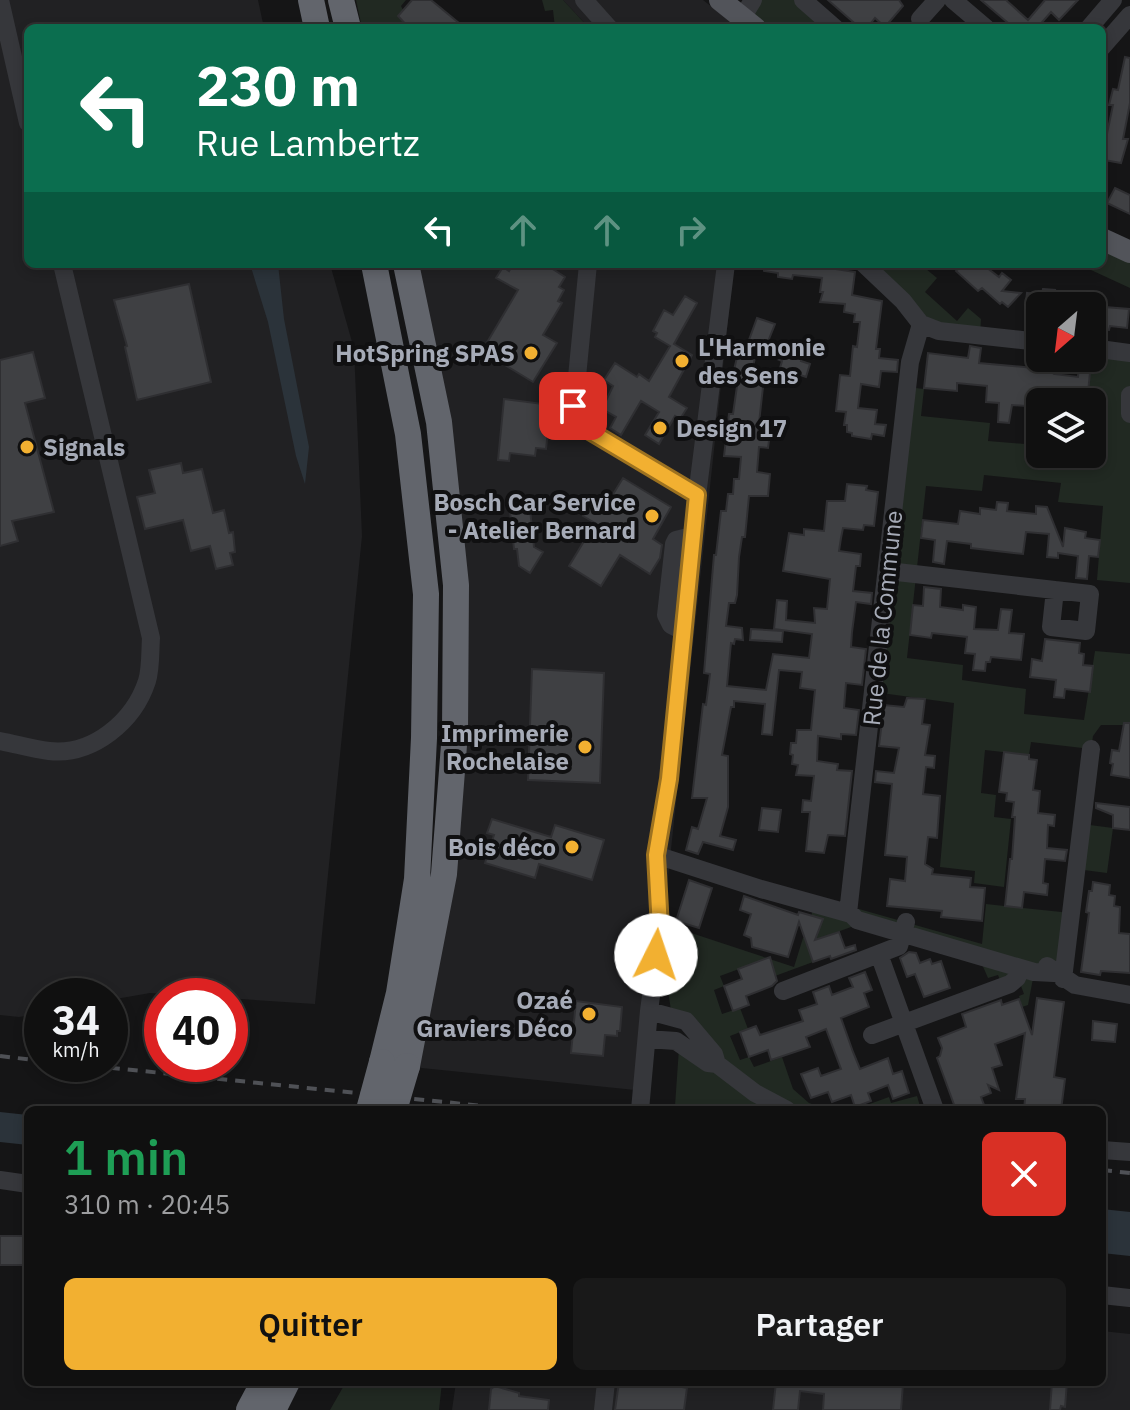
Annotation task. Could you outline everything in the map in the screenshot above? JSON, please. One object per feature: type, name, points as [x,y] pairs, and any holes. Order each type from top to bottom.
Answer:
[{"type":"highway","points":[[311,0],[316,24]]},
{"type":"highway","points":[[341,0],[347,24]]},
{"type":"highway","points":[[375,268],[408,434],[426,594],[424,738],[417,879],[399,993],[394,1106]]},
{"type":"highway","points":[[371,1106],[395,1064],[444,874],[455,732],[456,585],[439,422],[407,268]]},
{"type":"highway","points":[[249,1410],[262,1386]]},
{"type":"highway","points":[[273,1410],[285,1386]]},
{"type":"main road","points":[[720,0],[750,15]]},
{"type":"main road","points":[[1106,241],[1130,252]]},
{"type":"street","points":[[0,0],[24,105]]},
{"type":"street","points":[[584,0],[605,24]]},
{"type":"street","points":[[803,0],[830,24]]},
{"type":"street","points":[[920,19],[937,0]]},
{"type":"street","points":[[953,0],[981,24]]},
{"type":"street","points":[[1092,24],[1113,0]]},
{"type":"street","points":[[1106,42],[1130,15]]},
{"type":"street","points":[[0,741],[51,752],[84,747],[111,732],[133,712],[148,679],[151,638],[148,622],[63,268]]},
{"type":"street","points":[[588,268],[573,418],[578,424],[697,495]]},
{"type":"street","points":[[640,1106],[660,928],[656,855],[669,779],[692,536],[725,268]]},
{"type":"street","points":[[868,268],[903,301],[921,324],[942,332],[1026,341]]},
{"type":"street","name":"Rue de la Commune","points":[[849,913],[910,362],[921,324]]},
{"type":"street","points":[[1106,350],[1130,353]]},
{"type":"street","points":[[1130,395],[1130,414]]},
{"type":"street","points":[[888,571],[1055,590]]},
{"type":"street","points":[[1059,976],[1091,749]]},
{"type":"street","points":[[656,855],[849,913],[857,920],[905,928],[1045,963],[1075,985],[1130,995]]},
{"type":"street","points":[[783,991],[899,946],[905,928]]},
{"type":"street","points":[[905,928],[1021,968],[1059,976]]},
{"type":"street","points":[[879,954],[934,1106]]},
{"type":"street","points":[[872,1035],[1010,984],[1021,968]]},
{"type":"street","points":[[649,1011],[686,1021],[714,1054],[717,1064]]},
{"type":"street","points":[[647,1039],[676,1041],[779,1106]]},
{"type":"street","points":[[1106,1150],[1130,1152]]},
{"type":"street","points":[[0,1180],[24,1183]]},
{"type":"street","points":[[1106,1295],[1130,1298]]},
{"type":"street","points":[[603,1410],[606,1386]]},
{"type":"shaded area","points":[[0,0],[258,0],[263,24],[24,24],[24,268],[331,268],[354,349],[362,536],[315,1004],[248,1000],[248,978],[144,978],[144,994],[128,997],[128,978],[24,978],[24,1016],[0,1015]]},
{"type":"shaded area","points":[[356,0],[406,0],[398,16],[405,24],[361,24]]},
{"type":"shaded area","points":[[542,0],[563,0],[585,24],[555,24],[553,10],[545,11]]},
{"type":"shaded area","points":[[563,0],[703,0],[734,24],[585,24]]},
{"type":"shaded area","points":[[753,0],[803,0],[830,24],[745,24]]},
{"type":"shaded area","points":[[1106,241],[1130,252],[1130,288],[1087,268],[1106,268]]},
{"type":"shaded area","points":[[251,268],[278,268],[284,319],[309,447],[305,484],[296,456],[268,322]]},
{"type":"shaded area","points":[[416,268],[734,268],[645,1091],[412,1067],[465,650]]},
{"type":"shaded area","points":[[868,268],[925,268],[937,278],[925,292],[957,321],[968,308],[981,319],[980,335],[939,331]]},
{"type":"shaded area","points":[[1106,350],[1130,353],[1130,583],[1097,580],[1103,506],[1058,502],[1061,483],[984,475],[982,491],[926,486],[907,658],[963,665],[962,680],[1026,689],[1024,714],[1084,720],[1095,651],[1130,654],[1130,725],[1101,725],[1093,736],[1091,749],[1031,742],[1029,755],[985,750],[981,793],[996,795],[994,817],[1011,819],[1004,887],[974,883],[975,871],[940,867],[954,703],[874,692],[907,387],[924,389],[921,416],[990,423],[988,441],[1025,444],[1026,438],[1026,468],[1106,468],[1106,388],[1088,388],[1090,372],[1106,372]]},
{"type":"shaded area","points":[[1082,824],[1113,828],[1107,873],[1076,869]]},
{"type":"shaded area","points":[[814,903],[851,914],[859,909],[982,944],[986,904],[1071,913],[1063,979],[1034,973],[1028,1005],[1022,1007],[1019,996],[1024,994],[1018,978],[1003,987],[998,975],[988,978],[978,955],[851,927],[807,943],[813,962],[775,976],[758,962],[720,976],[724,986],[714,990],[722,1014],[740,1008],[748,1029],[730,1036],[740,1060],[749,1057],[754,1067],[782,1057],[793,1089],[809,1103],[818,1106],[675,1106],[679,1048],[708,1063],[671,1010],[667,985],[667,925],[794,967],[803,938],[807,938]]},
{"type":"shaded area","points":[[917,1096],[920,1106],[864,1106],[889,1097],[891,1103]]},
{"type":"shaded area","points":[[0,1112],[24,1115],[24,1145],[0,1142]]},
{"type":"shaded area","points":[[1106,1209],[1130,1212],[1130,1256],[1106,1253]]},
{"type":"shaded area","points":[[1106,1331],[1130,1334],[1130,1410],[452,1410],[455,1386],[1106,1386]]},
{"type":"shaded area","points":[[344,1386],[442,1386],[439,1410],[330,1410]]},
{"type":"building","points":[[412,0],[431,0],[460,24],[405,24],[398,16]]},
{"type":"building","points":[[828,0],[899,0],[903,6],[888,24],[882,24],[875,18],[870,24],[855,24]]},
{"type":"building","points":[[981,0],[1006,0],[1028,20],[1045,0],[1078,0],[1059,20],[1051,12],[1040,24],[1009,24]]},
{"type":"building","points":[[1125,57],[1130,58],[1130,103],[1123,139],[1128,139],[1121,163],[1106,160],[1106,138],[1113,105],[1109,105],[1113,89],[1118,90]]},
{"type":"building","points":[[1115,188],[1130,195],[1130,214],[1107,203]]},
{"type":"building","points":[[502,268],[509,271],[511,268],[551,268],[565,277],[559,287],[564,290],[558,301],[562,303],[543,335],[557,343],[533,382],[482,351],[518,290],[496,278]]},
{"type":"building","points":[[764,268],[835,268],[855,272],[852,295],[882,301],[876,349],[880,349],[879,358],[898,360],[897,372],[881,371],[879,387],[861,384],[858,408],[877,410],[875,424],[886,425],[884,436],[872,434],[871,439],[852,436],[847,432],[847,425],[844,425],[846,412],[836,411],[840,375],[850,376],[853,346],[857,347],[860,322],[854,322],[855,314],[844,312],[845,304],[820,302],[822,278],[793,275],[792,279],[764,271]]},
{"type":"building","points":[[959,268],[987,268],[999,277],[1002,273],[1011,280],[1002,291],[1021,293],[1008,307],[982,288],[978,291],[956,271]]},
{"type":"building","points":[[189,284],[211,382],[137,400],[114,300]]},
{"type":"building","points":[[685,296],[697,303],[674,344],[692,355],[669,397],[687,408],[680,419],[675,416],[659,444],[645,435],[659,412],[641,401],[621,435],[610,428],[616,417],[602,409],[613,386],[604,380],[615,363],[649,381],[670,346],[655,337],[657,333],[653,331],[664,310],[673,315]]},
{"type":"building","points":[[1106,307],[1129,309],[1127,328],[1110,326],[1106,330]]},
{"type":"building","points":[[757,318],[775,324],[767,344],[759,341],[751,375],[764,378],[758,432],[770,433],[768,448],[759,447],[757,472],[770,474],[768,496],[749,496],[745,537],[742,537],[739,557],[737,595],[735,603],[729,603],[726,626],[742,628],[743,640],[735,639],[734,644],[731,643],[727,686],[766,690],[773,654],[809,658],[812,634],[774,629],[777,600],[787,601],[786,620],[815,623],[814,608],[827,609],[830,579],[783,571],[789,533],[804,535],[804,529],[824,531],[827,501],[845,501],[847,484],[867,486],[866,490],[878,492],[874,526],[864,525],[863,530],[843,528],[839,551],[861,554],[853,591],[872,593],[871,604],[856,602],[852,632],[851,647],[866,649],[862,685],[846,683],[844,708],[859,710],[856,735],[841,734],[841,739],[818,736],[817,761],[838,764],[837,770],[852,771],[845,836],[828,835],[824,853],[806,851],[810,812],[802,812],[803,800],[811,801],[814,776],[796,775],[798,765],[792,764],[793,755],[790,754],[791,743],[796,743],[797,730],[811,730],[815,690],[800,688],[802,672],[779,670],[772,735],[762,734],[765,704],[734,701],[734,707],[731,707],[722,755],[728,756],[728,807],[720,836],[736,840],[733,850],[703,842],[698,854],[686,850],[692,827],[698,829],[707,798],[692,798],[703,704],[706,705],[710,674],[704,673],[714,555],[721,511],[726,511],[728,494],[733,494],[734,479],[739,479],[741,457],[724,456],[729,414],[733,414],[739,372],[734,370],[738,353],[742,347],[746,348]]},
{"type":"building","points":[[970,346],[981,348],[979,363],[1078,377],[1078,372],[1090,372],[1088,388],[1026,388],[1026,406],[1012,405],[1009,423],[998,422],[999,403],[986,402],[987,386],[957,383],[957,391],[924,388],[928,353],[968,358]]},
{"type":"building","points":[[781,349],[802,357],[801,361],[810,364],[806,377],[780,368],[782,361],[777,359]]},
{"type":"building","points":[[33,352],[45,398],[25,403],[54,512],[12,521],[18,541],[0,546],[0,360]]},
{"type":"building","points":[[504,399],[551,405],[546,449],[536,448],[535,456],[510,453],[509,461],[498,460]]},
{"type":"building","points":[[181,463],[183,473],[202,469],[213,513],[224,510],[229,533],[233,532],[235,552],[230,553],[233,565],[216,569],[210,546],[191,551],[183,520],[145,529],[137,497],[155,493],[149,470]]},
{"type":"building","points":[[623,478],[671,507],[653,539],[662,545],[660,558],[650,574],[620,555],[601,586],[569,566],[595,523],[583,516],[592,502],[600,507],[607,497],[610,499]]},
{"type":"building","points":[[997,502],[1008,503],[1007,511],[1036,514],[1036,506],[1047,507],[1063,547],[1065,528],[1086,532],[1085,538],[1100,540],[1098,557],[1089,556],[1087,579],[1076,578],[1078,556],[1058,553],[1058,558],[1047,557],[1049,534],[1026,532],[1023,554],[971,548],[971,544],[947,541],[944,564],[933,562],[935,540],[921,538],[923,520],[958,524],[960,511],[980,514],[980,508],[996,510]]},
{"type":"building","points":[[530,509],[534,547],[543,552],[530,573],[519,566],[510,511]]},
{"type":"building","points":[[924,587],[941,589],[940,607],[963,610],[963,605],[976,607],[974,629],[998,630],[1001,609],[1012,610],[1009,633],[1024,634],[1021,660],[991,657],[990,662],[986,662],[985,671],[973,670],[975,654],[965,653],[967,637],[932,633],[931,638],[910,635],[913,605],[923,606]]},
{"type":"building","points":[[751,629],[783,631],[782,642],[750,640]]},
{"type":"building","points":[[1045,639],[1080,643],[1079,653],[1084,654],[1083,665],[1093,666],[1090,692],[1065,689],[1064,698],[1054,697],[1056,680],[1030,677],[1032,659],[1042,661]]},
{"type":"building","points":[[532,669],[604,673],[600,783],[528,780]]},
{"type":"building","points":[[907,698],[925,699],[922,724],[930,725],[925,755],[935,756],[934,768],[926,767],[923,794],[940,796],[937,838],[928,837],[925,864],[933,869],[932,874],[971,878],[970,887],[985,888],[982,921],[941,917],[942,911],[887,906],[890,879],[905,881],[907,857],[885,855],[892,784],[875,782],[876,771],[894,773],[899,748],[879,746],[884,705],[904,707]]},
{"type":"building","points":[[1124,723],[1130,723],[1130,778],[1111,775],[1112,750],[1119,751]]},
{"type":"building","points":[[1004,752],[1029,755],[1029,759],[1037,760],[1033,790],[1040,791],[1038,813],[1055,815],[1054,826],[1048,825],[1047,848],[1067,850],[1065,861],[1045,859],[1043,883],[1048,884],[1047,895],[1024,892],[1022,908],[1005,906],[1015,817],[1012,817],[1014,802],[1006,801],[1007,793],[999,792]]},
{"type":"building","points":[[1096,803],[1130,807],[1130,830],[1113,828],[1113,815],[1096,808]]},
{"type":"building","points":[[762,808],[781,810],[778,832],[759,830]]},
{"type":"building","points":[[492,819],[551,837],[555,825],[604,840],[592,880],[539,864],[535,878],[485,863],[494,835],[487,833]]},
{"type":"building","points":[[689,880],[712,888],[699,928],[679,922],[677,918]]},
{"type":"building","points":[[1093,882],[1110,885],[1109,895],[1115,896],[1114,906],[1120,907],[1119,933],[1130,934],[1130,973],[1101,971],[1100,975],[1081,972],[1089,913],[1086,912]]},
{"type":"building","points":[[744,896],[798,915],[799,912],[823,919],[815,940],[839,932],[845,948],[855,945],[856,950],[813,962],[799,922],[788,957],[752,947],[751,938],[744,935],[751,914],[740,910]]},
{"type":"building","points":[[909,952],[916,953],[920,963],[930,959],[932,964],[941,961],[950,988],[924,997],[915,974],[907,977],[900,958]]},
{"type":"building","points":[[770,957],[777,981],[746,996],[749,1005],[733,1011],[724,986],[742,979],[738,969]]},
{"type":"building","points":[[865,972],[872,990],[864,993],[869,1007],[841,1018],[860,1069],[888,1058],[893,1074],[902,1071],[909,1093],[893,1099],[888,1085],[868,1093],[871,1101],[858,1106],[855,1106],[851,1095],[832,1102],[828,1092],[811,1098],[801,1074],[818,1068],[821,1076],[841,1069],[826,1029],[806,1037],[810,1047],[771,1060],[768,1050],[749,1057],[740,1032],[756,1026],[760,1035],[803,1021],[799,1010],[817,1004],[813,992],[829,986],[832,995],[853,987],[849,978]]},
{"type":"building","points":[[1037,998],[1064,1002],[1054,1077],[1065,1079],[1062,1106],[1024,1106],[1025,1099],[1016,1099],[1025,1033],[995,1044],[1002,1065],[992,1068],[999,1090],[988,1085],[991,1093],[981,1097],[984,1106],[955,1106],[937,1058],[942,1048],[938,1038],[966,1027],[962,1014],[1001,1000],[1002,1005],[1019,999],[1032,1035]]},
{"type":"building","points":[[576,1001],[622,1007],[620,1031],[617,1031],[617,1036],[605,1035],[603,1056],[571,1053]]},
{"type":"building","points":[[1093,1021],[1117,1024],[1115,1042],[1092,1040]]},
{"type":"building","points":[[0,1236],[24,1236],[24,1265],[0,1265]]},
{"type":"building","points":[[495,1386],[519,1393],[519,1396],[549,1400],[548,1410],[489,1410],[491,1389]]},
{"type":"building","points":[[618,1386],[687,1388],[684,1410],[615,1410]]},
{"type":"building","points":[[776,1386],[903,1386],[901,1410],[823,1410],[824,1394],[800,1391],[798,1410],[773,1410]]},
{"type":"building","points":[[1052,1386],[1067,1386],[1065,1407],[1050,1410]]},
{"type":"railway","points":[[0,1056],[24,1059]]},
{"type":"railway","points":[[128,1070],[483,1106]]},
{"type":"railway","points":[[1106,1170],[1130,1173]]},
{"type":"place","name":"HotSpring SPAS","points":[[531,353]]},
{"type":"place","name":"L'Harmonie des Sens","points":[[682,361]]},
{"type":"place","name":"Design 17","points":[[660,428]]},
{"type":"place","name":"Signals","points":[[27,447]]},
{"type":"place","name":"Bosch Car Service - Atelier Bernard","points":[[652,516]]},
{"type":"place","name":"Imprimerie Rochelaise","points":[[585,747]]},
{"type":"place","name":"Bois déco","points":[[572,847]]},
{"type":"place","name":"Ozaé Graviers Déco","points":[[589,1014]]},
{"type":"route","points":[[573,406],[573,418],[578,424],[697,495],[669,779],[656,855],[660,928],[656,955]]}]
